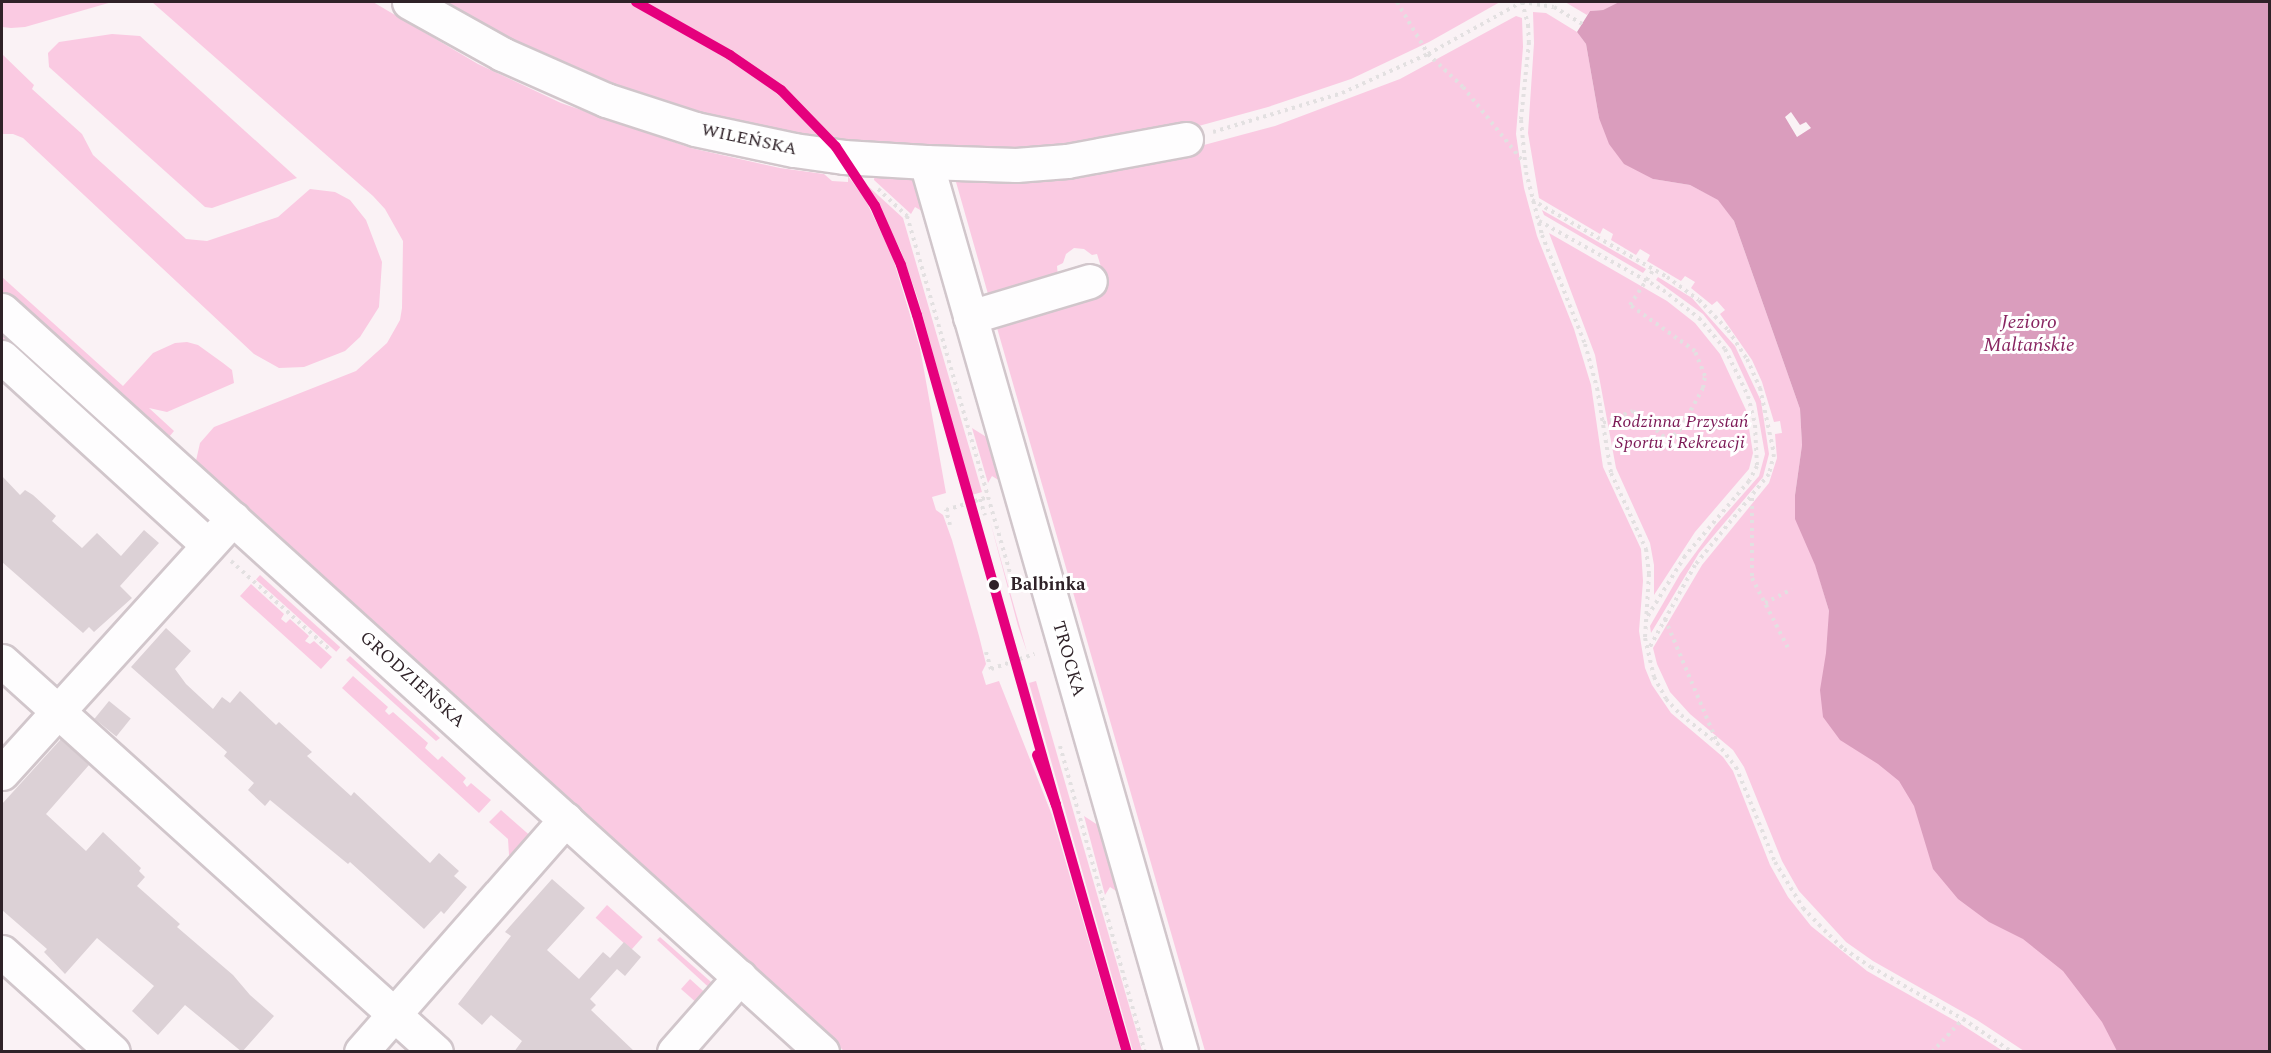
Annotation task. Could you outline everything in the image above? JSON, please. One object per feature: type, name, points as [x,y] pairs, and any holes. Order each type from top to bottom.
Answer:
[{"type":"street","name":"WILEŃSKA","points":[[410,2],[466,35],[550,76],[606,100],[684,125],[794,150],[926,162],[1016,165],[1056,162],[1186,139]]},
{"type":"street","name":"TROCKA","points":[[926,162],[1181,1052]]},
{"type":"street","points":[[970,317],[1090,280]]},
{"type":"street","name":"GRODZIEŃSKA","points":[[2,310],[822,1052]]},
{"type":"street","points":[[2,357],[208,545]]},
{"type":"street","points":[[2,773],[233,518]]},
{"type":"street","points":[[2,661],[436,1052]]},
{"type":"street","points":[[361,1052],[566,819]]},
{"type":"street","points":[[2,952],[113,1052]]},
{"type":"street","points":[[674,1052],[740,977]]},
{"type":"path","points":[[1397,2],[1428,54],[1462,87],[1524,164]]},
{"type":"path","points":[[1522,2],[1528,25],[1521,120],[1524,164],[1538,221],[1585,345],[1604,423],[1611,473],[1648,556],[1645,620],[1647,651],[1654,677],[1666,699],[1681,715],[1719,746],[1736,767],[1775,862],[1803,908],[1844,949],[1963,1019],[2012,1052]]},
{"type":"path","points":[[1186,139],[1250,123],[1342,93],[1428,54],[1522,2],[1554,7],[1581,24]]},
{"type":"path","points":[[870,182],[908,216],[1014,586]]},
{"type":"path","points":[[1532,200],[1654,269],[1699,300],[1728,330],[1747,359],[1760,388],[1774,454],[1769,474],[1752,498],[1695,565],[1647,651]]},
{"type":"path","points":[[1538,221],[1663,290],[1699,318],[1725,349],[1748,396],[1755,425],[1757,466],[1749,481],[1685,556],[1645,620]]},
{"type":"path","points":[[1604,423],[1633,411],[1668,440],[1680,430],[1703,388],[1705,376],[1695,351],[1630,305],[1654,269]]},
{"type":"path","points":[[950,525],[946,510],[988,497]]},
{"type":"path","points":[[1752,498],[1752,578],[1788,648]]},
{"type":"path","points":[[980,499],[985,515]]},
{"type":"path","points":[[1765,603],[1792,590]]},
{"type":"path","points":[[1665,618],[1719,746]]},
{"type":"path","points":[[1031,642],[1037,665]]},
{"type":"path","points":[[986,652],[991,669],[1034,654]]},
{"type":"path","points":[[1059,745],[1145,1052]]},
{"type":"path","points":[[1932,1052],[1963,1019]]},
{"type":"green space","points":[[2,2],[112,2],[25,27],[11,28],[2,27]]},
{"type":"green space","points":[[152,2],[373,2],[478,64],[561,103],[691,148],[780,168],[824,174],[832,181],[848,182],[848,176],[865,199],[892,255],[920,348],[946,493],[932,497],[936,510],[943,515],[952,540],[986,664],[982,672],[986,685],[999,681],[1052,815],[1121,1051],[844,1051],[195,465],[200,443],[214,427],[356,371],[387,343],[400,320],[402,308],[403,241],[385,209],[373,196]]},
{"type":"green space","points":[[434,2],[1500,2],[1429,42],[1351,79],[1268,107],[1184,130],[1076,148],[924,150],[744,128],[574,74]]},
{"type":"green space","points":[[1565,2],[1619,2],[1603,10],[1590,11],[1587,15]]},
{"type":"green space","points":[[1533,12],[1546,13],[1577,32],[1586,44],[1599,118],[1653,179],[1690,185],[1719,200],[1734,221],[1800,409],[1802,445],[1795,495],[1829,611],[2147,1051],[2024,1051],[1977,1020],[1873,961],[1846,942],[1799,891],[1782,861],[1744,767],[1733,750],[1690,714],[1670,692],[1657,664],[1653,648],[1702,565],[1769,483],[1777,458],[1775,434],[1782,433],[1780,421],[1774,422],[1762,382],[1752,360],[1720,314],[1725,310],[1717,301],[1712,305],[1691,288],[1695,282],[1685,276],[1681,281],[1647,261],[1650,255],[1640,249],[1636,255],[1611,240],[1613,234],[1603,228],[1600,234],[1539,198],[1528,133],[1534,43]]},
{"type":"green space","points":[[1516,16],[1522,18],[1523,47],[1516,134],[1524,188],[1537,236],[1574,329],[1591,385],[1603,467],[1641,549],[1643,581],[1639,631],[1645,668],[1652,685],[1671,713],[1723,757],[1733,771],[1770,865],[1788,897],[1811,926],[1867,971],[1959,1023],[2003,1051],[1205,1051],[995,321],[1106,283],[1097,254],[1092,255],[1084,249],[1074,248],[1066,254],[1063,263],[1057,266],[1058,277],[990,301],[956,182],[961,178],[1189,149],[1275,126],[1400,79]]},
{"type":"green space","points":[[112,34],[140,36],[297,178],[212,208],[205,207],[49,67],[48,53],[59,42]]},
{"type":"green space","points":[[2,54],[34,85],[32,89],[82,134],[93,155],[186,239],[207,241],[278,217],[310,189],[335,192],[350,200],[366,220],[382,262],[379,307],[360,337],[345,351],[304,367],[279,368],[254,354],[23,138],[13,134],[2,134]]},
{"type":"green space","points":[[875,170],[905,173],[918,179],[932,217],[915,207],[911,214],[874,180]]},
{"type":"green space","points":[[868,186],[903,218],[982,492],[972,495],[918,299],[901,251]]},
{"type":"green space","points":[[1542,210],[1646,269],[1643,273],[1544,215]]},
{"type":"green space","name":"Rodzinna Przystań Sportu i Rekreacji","points":[[1549,233],[1667,301],[1695,323],[1720,354],[1746,410],[1753,453],[1749,469],[1695,532],[1654,595],[1654,565],[1650,543],[1616,468],[1595,355]]},
{"type":"green space","points":[[2,277],[123,386],[153,353],[175,343],[187,342],[198,345],[232,370],[234,383],[167,412],[149,408],[174,431],[169,437],[163,437],[2,291]]},
{"type":"green space","points":[[1658,277],[1692,298],[1735,346],[1761,401],[1769,454],[1763,477],[1699,553],[1651,633],[1650,626],[1680,574],[1715,526],[1759,476],[1765,454],[1756,403],[1731,349],[1703,314],[1656,280]]},
{"type":"green space","points":[[2,330],[208,517],[208,523],[2,344]]},
{"type":"green space","points":[[972,428],[996,443],[1008,486],[992,476],[988,483]]},
{"type":"green space","points":[[990,521],[1027,652],[1018,626]]},
{"type":"green space","points":[[260,575],[340,647],[336,652],[256,579]]},
{"type":"green space","points":[[251,584],[284,614],[281,619],[286,623],[290,619],[309,636],[305,641],[310,644],[314,641],[332,657],[321,669],[240,596]]},
{"type":"green space","points":[[350,656],[440,738],[436,741],[346,660]]},
{"type":"green space","points":[[353,676],[388,707],[385,711],[389,715],[393,712],[428,743],[425,748],[438,760],[442,756],[466,778],[463,782],[467,787],[471,783],[491,800],[479,813],[342,688]]},
{"type":"green space","points":[[1036,681],[1142,1051],[1133,1051],[1029,683]]},
{"type":"green space","points":[[501,810],[534,839],[528,854],[509,855],[508,839],[489,822]]},
{"type":"green space","points":[[1084,816],[1107,831],[1127,898],[1110,887],[1105,895]]},
{"type":"green space","points":[[607,905],[643,937],[631,950],[596,918]]},
{"type":"green space","points":[[660,937],[719,989],[715,993],[657,940]]},
{"type":"green space","points":[[690,979],[711,998],[698,1004],[681,989]]},
{"type":"water","name":"Jezioro Maltańskie","points":[[1619,2],[2269,2],[2269,1051],[2117,1051],[2102,1022],[2063,971],[2023,939],[1989,922],[1958,899],[1933,869],[1914,806],[1899,781],[1878,764],[1840,740],[1823,717],[1820,690],[1829,611],[1815,565],[1795,519],[1795,495],[1802,445],[1800,409],[1734,221],[1718,200],[1690,185],[1653,179],[1624,164],[1609,144],[1599,118],[1586,44],[1577,32],[1590,11],[1603,10]],"holes":[[[1791,112],[1800,125],[1806,122],[1811,128],[1797,137],[1785,117]]]},
{"type":"building","points":[[2,476],[20,495],[25,490],[33,495],[56,516],[52,521],[82,548],[97,533],[121,556],[144,530],[159,543],[120,586],[132,598],[94,632],[89,627],[83,633],[2,562]]},
{"type":"building","points":[[166,628],[191,651],[175,669],[186,684],[213,709],[222,697],[230,703],[240,691],[276,725],[279,722],[312,752],[307,756],[351,796],[354,792],[430,863],[439,853],[459,871],[454,876],[467,887],[444,914],[441,911],[424,929],[350,862],[348,864],[270,800],[265,806],[248,790],[254,783],[224,756],[227,752],[131,667]]},
{"type":"building","points":[[109,701],[131,719],[116,736],[95,719]]},
{"type":"building","points":[[61,739],[89,765],[46,814],[86,851],[103,832],[141,868],[139,871],[145,877],[137,886],[180,924],[177,927],[233,975],[250,995],[274,1016],[242,1052],[185,1005],[158,1035],[132,1011],[154,986],[97,938],[65,974],[44,952],[47,949],[2,910],[2,804]]},
{"type":"building","points":[[552,879],[585,908],[547,950],[579,979],[603,952],[610,958],[624,942],[641,957],[625,976],[617,969],[590,999],[596,1005],[591,1010],[635,1052],[514,1052],[522,1041],[491,1015],[482,1025],[458,1004],[511,936],[505,932]]},
{"type":"transit line","points":[[636,2],[730,55],[781,90],[836,147],[875,206],[901,265],[917,315],[1056,805]]},
{"type":"transit line","points":[[1037,755],[1056,805],[1127,1052]]},
{"type":"place","name":"Balbinka","points":[[994,585]]}]
